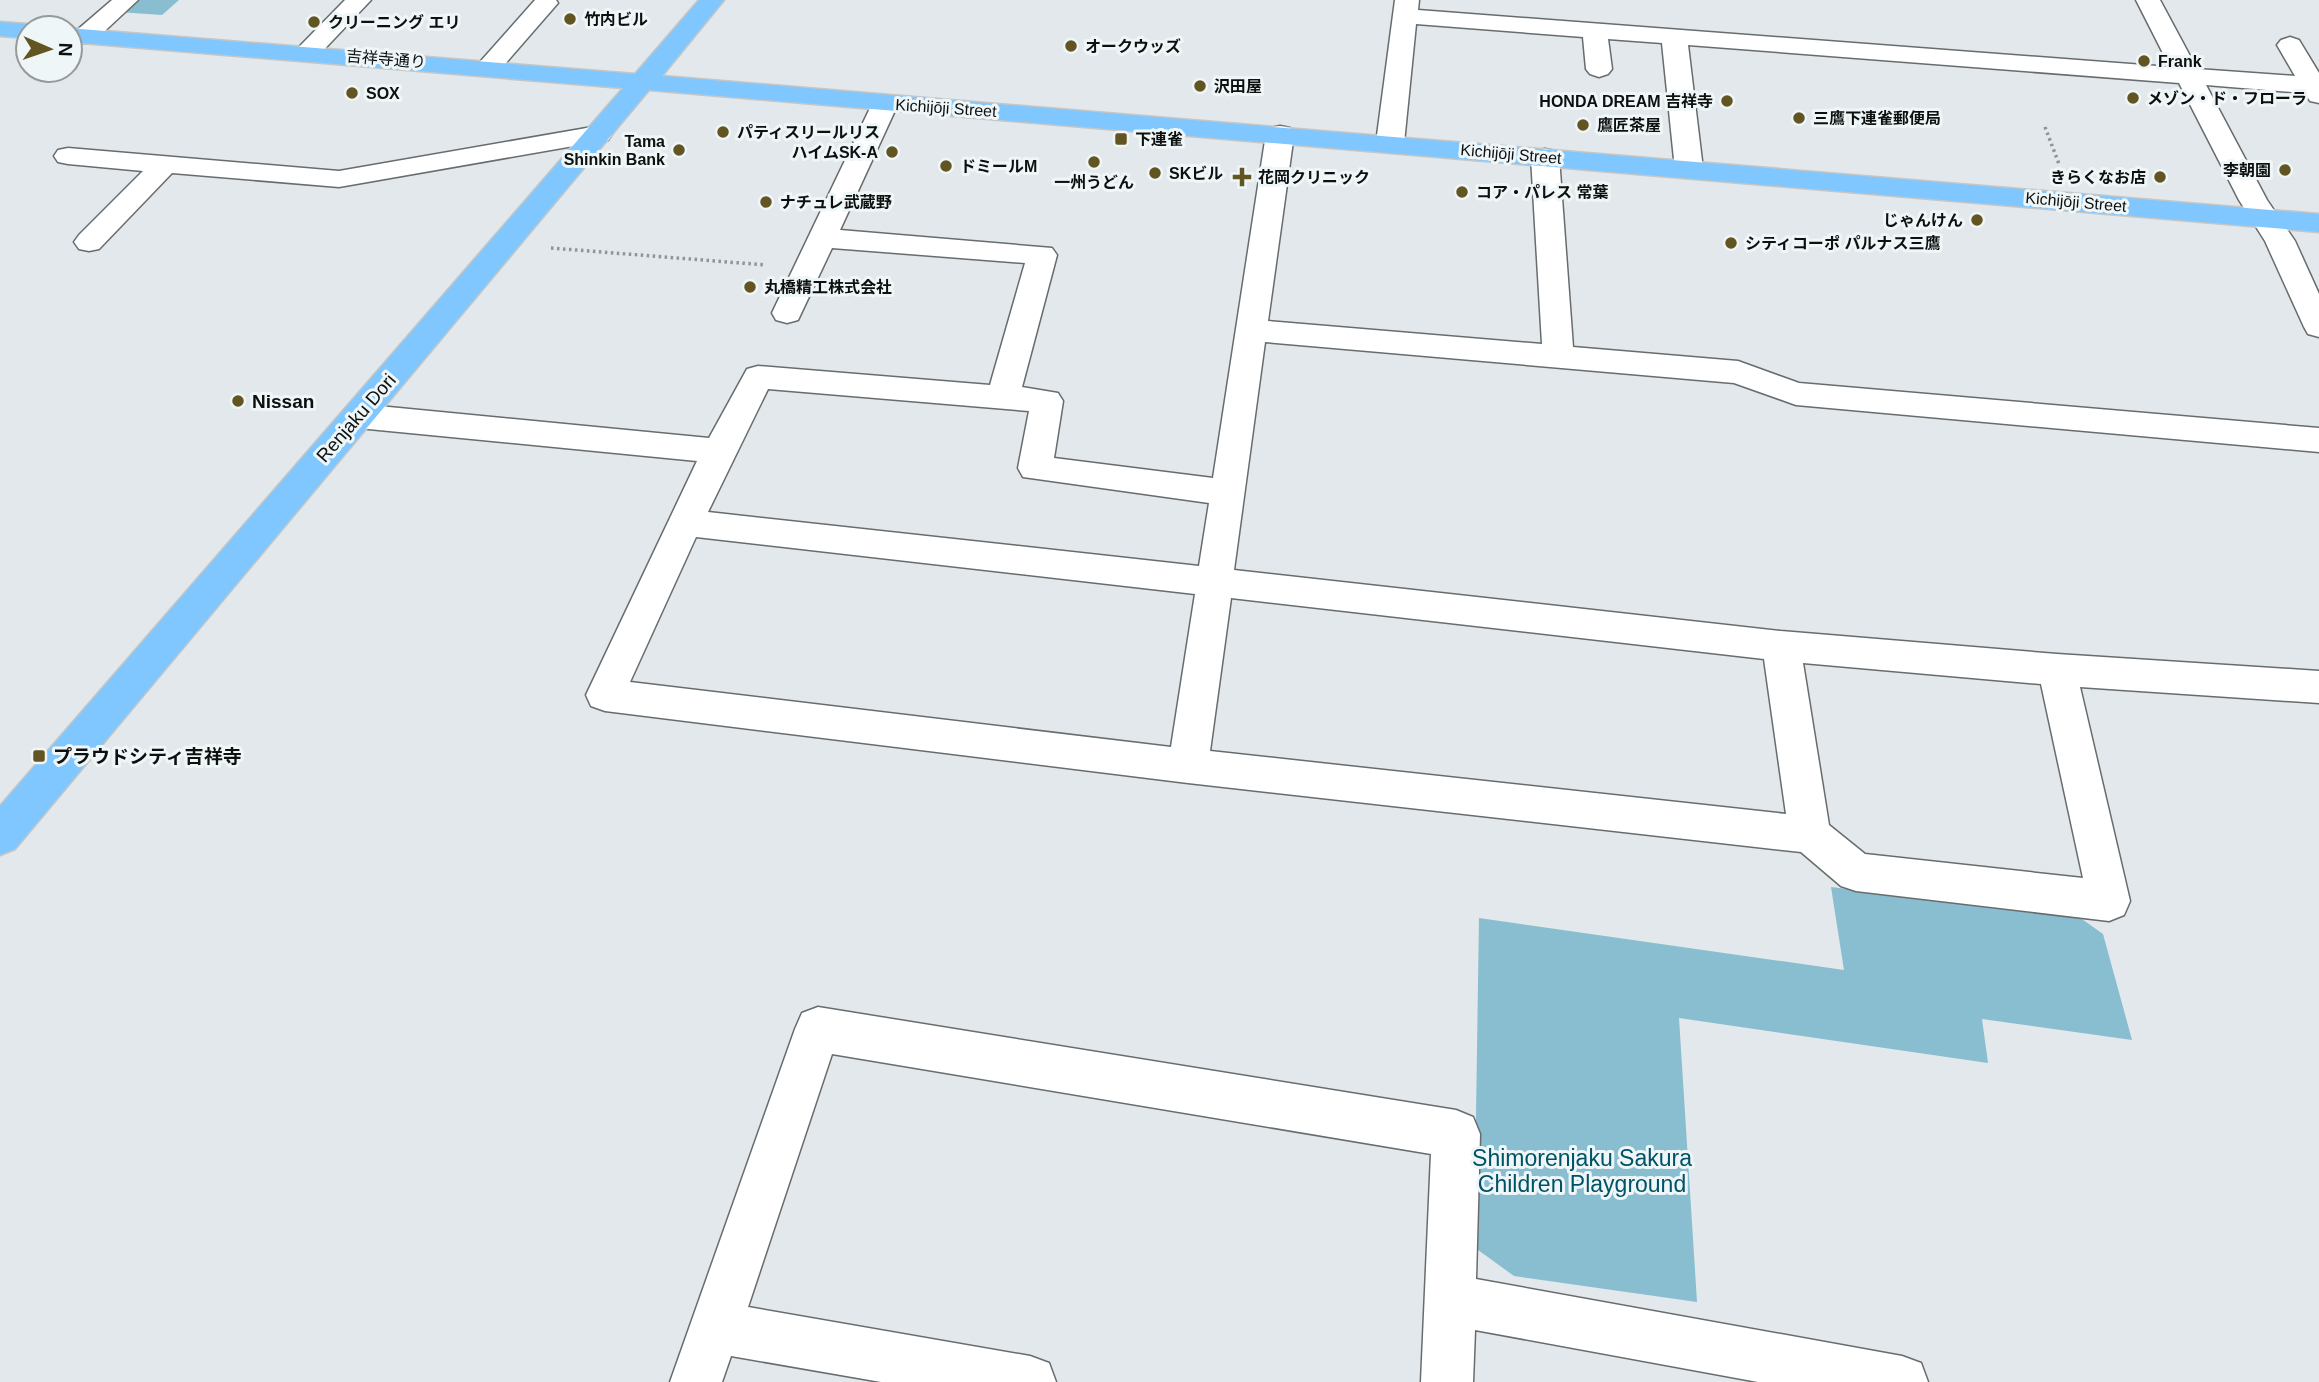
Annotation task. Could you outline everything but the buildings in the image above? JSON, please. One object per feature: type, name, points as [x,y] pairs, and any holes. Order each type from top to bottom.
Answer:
[{"type":"main road","name":"Renjaku Dori","points":[[0,836],[712,0]]},
{"type":"main road","name":"吉祥寺通り","points":[[84,36],[489,68],[886,104]]},
{"type":"main road","name":"Kichijōji Street","points":[[886,104],[1390,143],[2319,223]]},
{"type":"street","points":[[84,30],[126,0]]},
{"type":"street","points":[[307,53],[359,0]]},
{"type":"street","points":[[2148,0],[2187,77],[2280,241],[2319,327]]},
{"type":"street","points":[[489,68],[546,3]]},
{"type":"street","points":[[1390,143],[1406,8],[1595,31],[2317,89]]},
{"type":"street","points":[[1595,31],[1599,69]]},
{"type":"street","points":[[1674,37],[1689,169]]},
{"type":"street","points":[[2290,45],[2317,89]]},
{"type":"street","points":[[787,313],[813,253],[886,104]]},
{"type":"street","points":[[68,156],[339,179],[598,134]]},
{"type":"street","points":[[1188,766],[1280,134]]},
{"type":"street","points":[[1545,157],[1558,355]]},
{"type":"street","points":[[89,242],[164,165]]},
{"type":"street","points":[[813,253],[1042,255],[1003,397]]},
{"type":"street","points":[[1250,330],[1738,372],[1796,394],[2319,440]]},
{"type":"street","points":[[1226,492],[1035,468],[1047,401],[758,377],[719,452],[605,695],[1188,766],[1810,835],[1856,872],[2109,901],[2057,670]]},
{"type":"street","points":[[359,416],[719,452]]},
{"type":"street","points":[[685,523],[1781,646],[2057,670],[2319,687]]},
{"type":"street","points":[[1781,646],[1810,835]]},
{"type":"street","points":[[696,1382],[818,1029],[1456,1134],[1447,1382]]},
{"type":"street","points":[[1450,1300],[1902,1382]]},
{"type":"street","points":[[716,1327],[1030,1382]]},
{"type":"path","points":[[2045,127],[2064,176]]},
{"type":"path","points":[[505,244],[813,253]]},
{"type":"green space","points":[[132,0],[179,0],[162,15],[118,12]]},
{"type":"green space","name":"Shimorenjaku Sakura Children Playground","points":[[1831,887],[2079,917],[2103,934],[2132,1040],[1982,1019],[1988,1063],[1679,1018],[1697,1302],[1514,1276],[1474,1247],[1479,918],[1844,970]]},
{"type":"place","name":"竹内ビル","points":[[570,19]]},
{"type":"place","name":"クリーニング エリ","points":[[314,22]]},
{"type":"place","name":"オークウッズ","points":[[1071,46]]},
{"type":"place","name":"Frank","points":[[2144,61]]},
{"type":"place","name":"沢田屋","points":[[1200,86]]},
{"type":"place","name":"SOX","points":[[352,93]]},
{"type":"place","name":"メゾン・ド・フローラ","points":[[2133,98]]},
{"type":"place","name":"HONDA DREAM 吉祥寺","points":[[1727,101]]},
{"type":"place","name":"三鷹下連雀郵便局","points":[[1799,118]]},
{"type":"place","name":"鷹匠茶屋","points":[[1583,125]]},
{"type":"place","name":"パティスリールリス","points":[[723,132]]},
{"type":"place","name":"下連雀","points":[[1121,139]]},
{"type":"place","name":"Tama Shinkin Bank","points":[[679,150]]},
{"type":"place","name":"ハイムSK-A","points":[[892,152]]},
{"type":"place","name":"一州うどん","points":[[1094,162]]},
{"type":"place","name":"ドミールM","points":[[946,166]]},
{"type":"place","name":"李朝園","points":[[2285,170]]},
{"type":"place","name":"SKビル","points":[[1155,173]]},
{"type":"place","name":"花岡クリニック","points":[[1242,177]]},
{"type":"place","name":"きらくなお店","points":[[2160,177]]},
{"type":"place","name":"コア・パレス 常葉","points":[[1462,192]]},
{"type":"place","name":"ナチュレ武蔵野","points":[[766,202]]},
{"type":"place","name":"じゃんけん","points":[[1977,220]]},
{"type":"place","name":"シティコーポ パルナス三鷹","points":[[1731,243]]},
{"type":"place","name":"丸橋精工株式会社","points":[[750,287]]},
{"type":"place","name":"Nissan","points":[[238,401]]},
{"type":"place","name":"プラウドシティ吉祥寺","points":[[39,756]]}]
